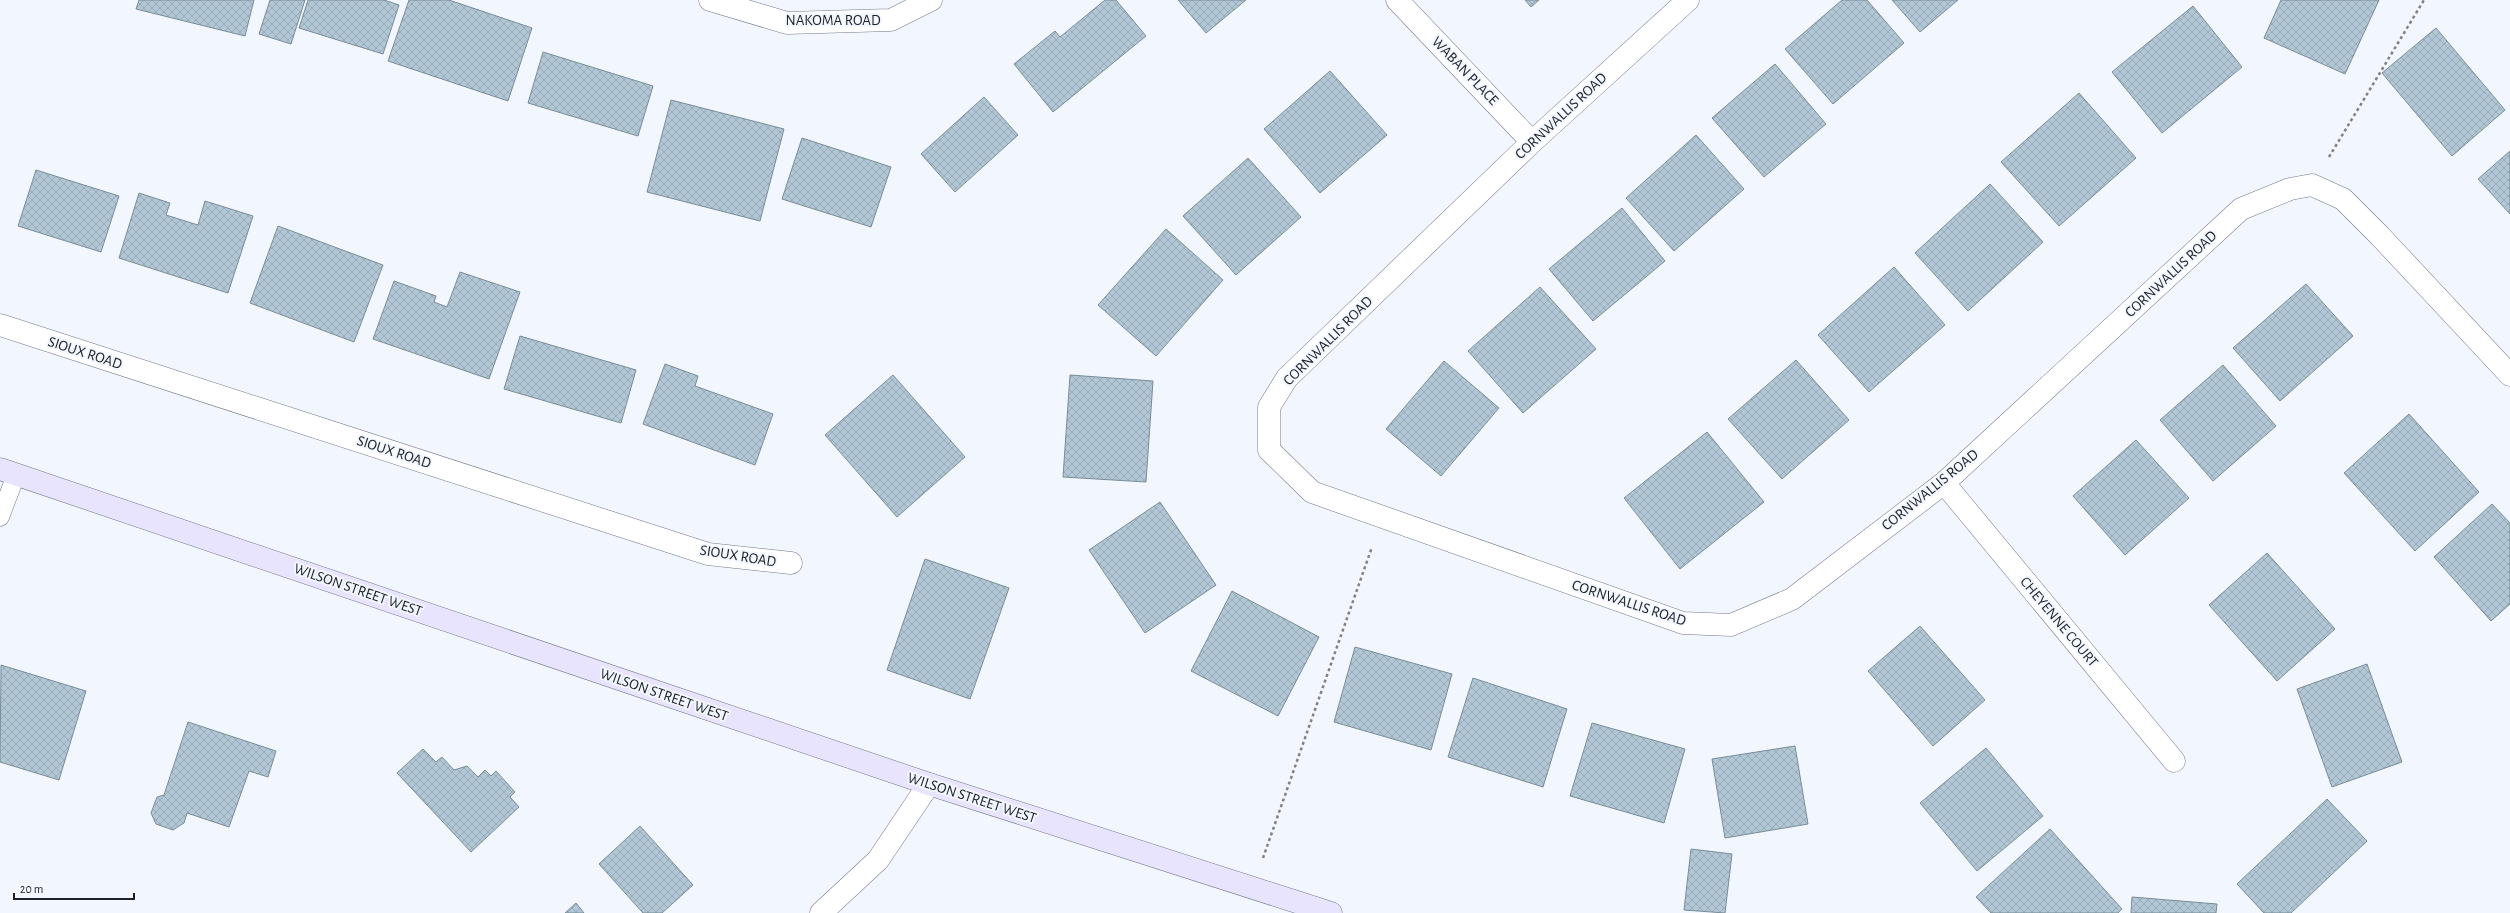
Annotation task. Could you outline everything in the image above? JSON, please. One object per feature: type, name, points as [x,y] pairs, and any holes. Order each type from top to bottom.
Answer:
[{"type":"main road","name":"WILSON STREET WEST","points":[[8,472],[929,784],[1253,886],[1331,913]]},
{"type":"street","name":"NAKOMA ROAD","points":[[710,0],[787,23],[891,20],[931,0]]},
{"type":"street","name":"WABAN PLACE","points":[[1397,0],[1532,142]]},
{"type":"street","name":"CORNWALLIS ROAD","points":[[1688,0],[1532,142],[1287,378],[1270,407],[1269,450],[1312,492],[1683,623],[1731,625],[1792,598],[1944,483],[2241,209],[2290,189],[2312,185]]},
{"type":"street","points":[[2312,185],[2343,199],[2380,236],[2510,375]]},
{"type":"street","name":"SIOUX ROAD","points":[[0,325],[708,554],[791,563]]},
{"type":"street","name":"CHEYENNE COURT","points":[[1944,483],[2174,761]]},
{"type":"street","points":[[821,913],[878,860],[929,784]]},
{"type":"lane","points":[[0,517],[8,472]]},
{"type":"path","points":[[2312,185],[2424,0]]},
{"type":"path","points":[[1253,886],[1382,517]]},
{"type":"building","points":[[139,0],[254,0],[245,36],[136,9]]},
{"type":"building","points":[[270,0],[305,0],[291,44],[259,34]]},
{"type":"building","points":[[308,0],[384,0],[399,5],[383,54],[299,28]]},
{"type":"building","points":[[409,0],[449,0],[532,28],[508,101],[388,61]]},
{"type":"building","points":[[1105,0],[1116,0],[1146,36],[1053,112],[1014,64],[1055,31],[1060,37]]},
{"type":"building","points":[[1178,0],[1246,0],[1206,33]]},
{"type":"building","points":[[1525,0],[1539,0],[1531,7]]},
{"type":"building","points":[[1842,0],[1867,0],[1904,43],[1833,104],[1785,49]]},
{"type":"building","points":[[1892,0],[1958,0],[1920,32]]},
{"type":"building","points":[[2281,0],[2379,0],[2345,74],[2264,38]]},
{"type":"building","points":[[2193,6],[2242,67],[2162,133],[2112,72]]},
{"type":"building","points":[[2436,28],[2505,110],[2452,156],[2382,73]]},
{"type":"building","points":[[543,52],[653,86],[638,136],[528,103]]},
{"type":"building","points":[[1775,64],[1826,124],[1764,177],[1712,118]]},
{"type":"building","points":[[1330,71],[1387,135],[1320,193],[1264,129]]},
{"type":"building","points":[[2079,93],[2136,158],[2059,226],[2001,162]]},
{"type":"building","points":[[984,97],[1018,135],[955,192],[921,154]]},
{"type":"building","points":[[671,100],[784,129],[760,221],[647,192]]},
{"type":"building","points":[[1696,135],[1744,189],[1674,251],[1626,198]]},
{"type":"building","points":[[802,138],[891,167],[871,227],[782,199]]},
{"type":"building","points":[[2510,151],[2510,214],[2478,179]]},
{"type":"building","points":[[1248,158],[1301,217],[1236,275],[1183,216]]},
{"type":"building","points":[[36,170],[119,196],[101,252],[18,226]]},
{"type":"building","points":[[1990,184],[2043,242],[1968,311],[1915,253]]},
{"type":"building","points":[[139,193],[170,203],[166,215],[198,225],[205,201],[253,216],[228,293],[119,258]]},
{"type":"building","points":[[1622,208],[1665,261],[1593,321],[1549,269]]},
{"type":"building","points":[[278,226],[383,265],[354,342],[250,303]]},
{"type":"building","points":[[1166,229],[1223,280],[1156,356],[1098,305]]},
{"type":"building","points":[[1894,267],[1945,325],[1869,392],[1818,335]]},
{"type":"building","points":[[460,272],[520,292],[489,379],[373,339],[394,281],[436,296],[434,302],[447,307]]},
{"type":"building","points":[[2306,284],[2353,336],[2280,401],[2233,348]]},
{"type":"building","points":[[1540,287],[1596,349],[1523,413],[1468,351]]},
{"type":"building","points":[[520,336],[636,370],[621,423],[504,389]]},
{"type":"building","points":[[1796,360],[1849,420],[1782,479],[1728,419]]},
{"type":"building","points":[[1444,361],[1499,408],[1441,476],[1386,429]]},
{"type":"building","points":[[665,364],[698,376],[695,386],[773,414],[755,465],[643,424]]},
{"type":"building","points":[[2223,365],[2276,426],[2213,481],[2160,420]]},
{"type":"building","points":[[893,375],[965,457],[897,517],[825,435]]},
{"type":"building","points":[[1070,375],[1153,381],[1146,482],[1063,477]]},
{"type":"building","points":[[2409,414],[2479,492],[2415,551],[2344,473]]},
{"type":"building","points":[[1707,432],[1764,502],[1680,569],[1624,498]]},
{"type":"building","points":[[2136,440],[2189,498],[2125,555],[2073,496]]},
{"type":"building","points":[[1160,502],[1216,585],[1145,633],[1089,550]]},
{"type":"building","points":[[2492,504],[2510,523],[2510,604],[2491,621],[2434,557]]},
{"type":"building","points":[[2267,553],[2335,629],[2277,681],[2209,605]]},
{"type":"building","points":[[925,559],[1009,588],[970,699],[887,670]]},
{"type":"building","points":[[1232,591],[1319,637],[1278,716],[1191,671]]},
{"type":"building","points":[[1920,626],[1985,700],[1933,746],[1868,671]]},
{"type":"building","points":[[1355,647],[1452,674],[1431,750],[1334,722]]},
{"type":"building","points":[[2367,664],[2402,762],[2332,787],[2297,689]]},
{"type":"building","points":[[1,665],[86,691],[59,780],[0,762]]},
{"type":"building","points":[[1473,678],[1567,709],[1543,787],[1448,757]]},
{"type":"building","points":[[188,722],[276,751],[268,777],[249,771],[229,827],[187,813],[184,823],[173,830],[156,824],[151,813],[157,797],[164,795]]},
{"type":"building","points":[[1592,723],[1685,749],[1664,823],[1570,796]]},
{"type":"building","points":[[1795,746],[1808,824],[1725,838],[1712,759]]},
{"type":"building","points":[[1986,748],[2043,816],[1977,871],[1920,803]]},
{"type":"building","points":[[423,749],[436,762],[442,757],[454,770],[467,766],[478,777],[485,770],[491,776],[496,771],[515,792],[510,797],[519,807],[471,852],[397,773]]},
{"type":"building","points":[[2327,799],[2367,841],[2291,913],[2264,913],[2237,884]]},
{"type":"building","points":[[640,826],[693,885],[662,913],[643,913],[599,864]]},
{"type":"building","points":[[2050,829],[2122,909],[2118,913],[1991,913],[1976,897]]},
{"type":"building","points":[[1691,849],[1732,854],[1725,913],[1684,910]]},
{"type":"building","points":[[2132,897],[2217,904],[2216,913],[2131,913]]},
{"type":"building","points":[[576,903],[584,913],[565,913]]}]
